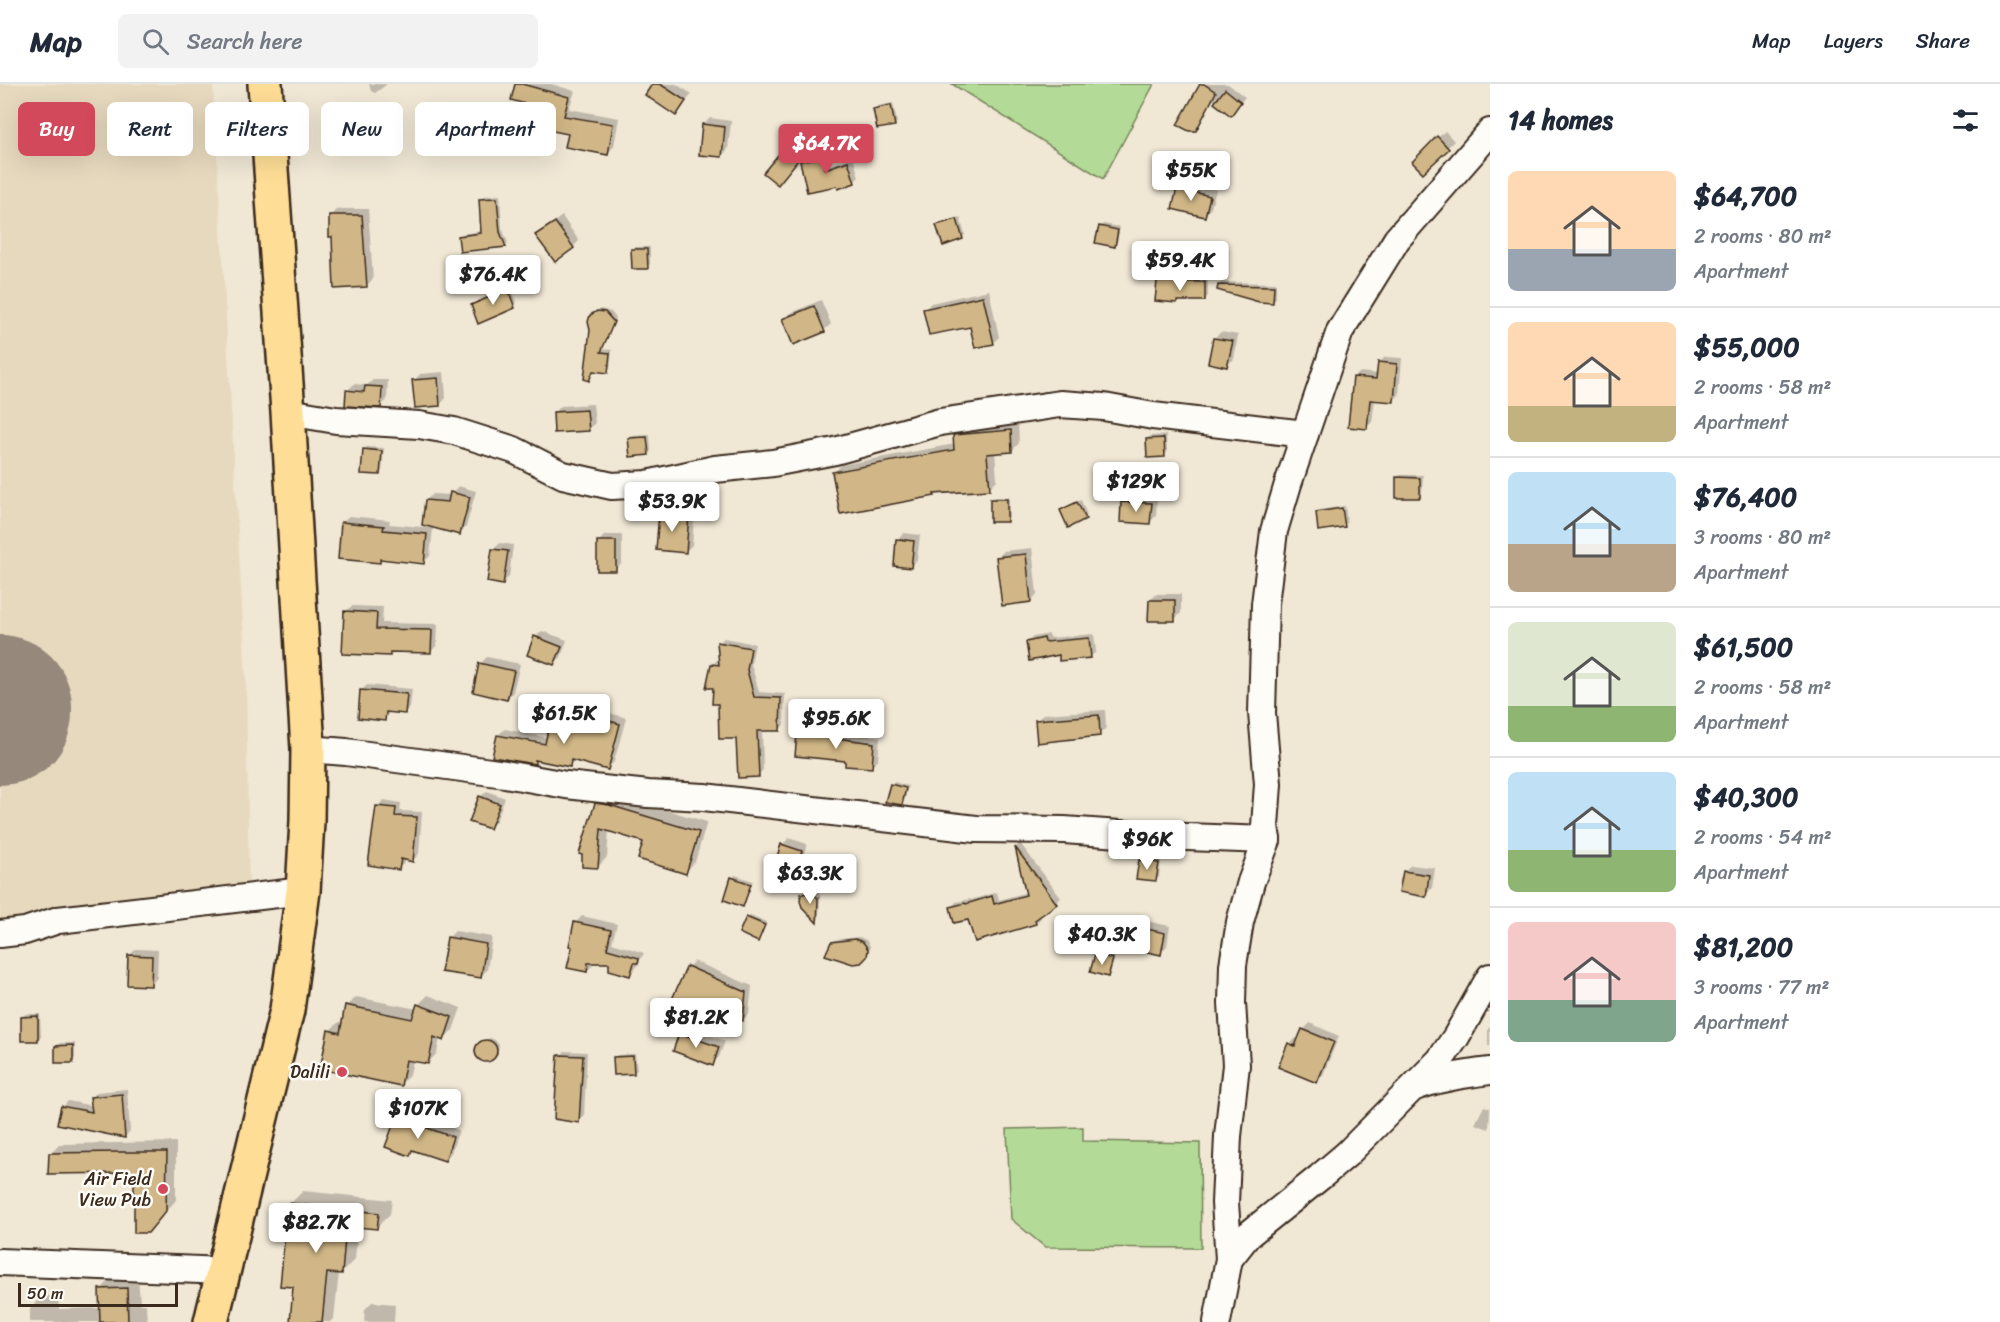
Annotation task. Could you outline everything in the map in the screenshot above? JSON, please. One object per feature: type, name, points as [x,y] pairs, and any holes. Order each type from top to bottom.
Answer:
[{"type":"main road","points":[[211,1322],[287,1010],[303,891],[308,749],[265,84]]},
{"type":"street","points":[[1217,1322],[1229,1259],[1225,1203],[1228,1136],[1236,1065],[1232,1003],[1233,965],[1242,912],[1267,840],[1265,826],[1268,784],[1262,713],[1265,604],[1274,531],[1340,331],[1397,239],[1490,132]]},
{"type":"street","points":[[288,412],[336,420],[419,425],[454,431],[514,450],[563,475],[612,486],[647,484],[715,469],[773,463],[835,451],[940,422],[1060,404],[1104,407],[1153,416],[1305,434]]},
{"type":"street","points":[[308,749],[346,752],[505,774],[566,785],[648,794],[704,797],[976,829],[1064,830],[1267,840]]},
{"type":"street","points":[[0,934],[25,931],[58,920],[303,891]]},
{"type":"street","points":[[1229,1259],[1248,1235],[1320,1177],[1415,1087],[1440,1060],[1456,1037],[1490,977]]},
{"type":"street","points":[[1415,1087],[1461,1075],[1490,1071]]},
{"type":"street","points":[[0,1262],[225,1271]]},
{"type":"shaded area","points":[[0,84],[213,84],[214,102],[205,102],[205,156],[217,156],[246,679],[249,895],[119,911],[0,919]]},
{"type":"green space","points":[[952,84],[1154,84],[1103,179]]},
{"type":"green space","points":[[1083,1127],[1083,1141],[1200,1143],[1201,1248],[1045,1247],[1011,1219],[1007,1129]]},
{"type":"building","points":[[515,84],[569,97],[564,116],[613,124],[608,155],[565,147],[568,134],[556,132],[556,102],[511,100]]},
{"type":"building","points":[[652,84],[660,84],[686,101],[676,116],[645,95]]},
{"type":"building","points":[[1200,84],[1216,92],[1196,131],[1189,131],[1177,125]]},
{"type":"building","points":[[1225,89],[1241,102],[1231,116],[1214,103]]},
{"type":"building","points":[[891,105],[895,126],[877,129],[873,109]]},
{"type":"building","points":[[702,124],[725,127],[722,157],[699,155]]},
{"type":"building","points":[[1437,136],[1449,149],[1423,173],[1412,162]]},
{"type":"building","points":[[788,143],[803,154],[778,185],[763,173]]},
{"type":"building","points":[[823,157],[825,169],[848,161],[855,183],[838,189],[837,186],[807,192],[800,161]]},
{"type":"building","points":[[1177,188],[1210,196],[1205,217],[1172,209]]},
{"type":"building","points":[[497,198],[500,232],[506,247],[460,252],[458,236],[481,233],[479,199]]},
{"type":"building","points":[[329,215],[362,215],[367,287],[334,289]]},
{"type":"building","points":[[957,219],[963,239],[943,246],[936,225]]},
{"type":"building","points":[[555,222],[574,248],[555,262],[535,235]]},
{"type":"building","points":[[1099,226],[1118,230],[1115,247],[1095,243]]},
{"type":"building","points":[[631,249],[647,249],[648,269],[632,269]]},
{"type":"building","points":[[1157,281],[1205,282],[1205,301],[1177,301],[1177,303],[1155,301]]},
{"type":"building","points":[[1218,285],[1274,286],[1273,303],[1259,302],[1217,290]]},
{"type":"building","points":[[508,289],[515,308],[478,324],[471,305]]},
{"type":"building","points":[[983,296],[994,344],[975,348],[970,327],[929,335],[923,309]]},
{"type":"building","points":[[814,306],[825,332],[793,345],[782,319]]},
{"type":"building","points":[[597,311],[605,312],[614,322],[601,352],[610,353],[608,373],[593,371],[589,381],[584,379],[590,330],[588,322],[590,315]]},
{"type":"building","points":[[1213,338],[1233,341],[1227,367],[1208,363]]},
{"type":"building","points":[[1378,362],[1397,364],[1394,402],[1370,400],[1367,429],[1348,427],[1353,377],[1376,379]]},
{"type":"building","points":[[438,378],[440,406],[415,408],[412,380]]},
{"type":"building","points":[[365,386],[382,387],[381,408],[345,406],[346,390],[364,392]]},
{"type":"building","points":[[587,410],[589,431],[554,433],[553,412]]},
{"type":"building","points":[[1011,430],[1012,452],[987,454],[990,490],[934,494],[935,496],[840,514],[832,472],[954,450],[953,435]]},
{"type":"building","points":[[647,437],[649,455],[630,457],[628,438]]},
{"type":"building","points":[[1164,438],[1165,457],[1147,458],[1146,439]]},
{"type":"building","points":[[363,449],[382,451],[380,475],[361,474]]},
{"type":"building","points":[[1396,477],[1420,478],[1420,498],[1396,498]]},
{"type":"building","points":[[450,492],[470,497],[460,535],[422,525],[425,500],[448,502]]},
{"type":"building","points":[[990,499],[1007,499],[1007,522],[990,522]]},
{"type":"building","points":[[1077,502],[1086,519],[1068,528],[1060,510]]},
{"type":"building","points":[[1121,502],[1152,503],[1150,524],[1120,522]]},
{"type":"building","points":[[1342,508],[1345,527],[1318,531],[1316,512]]},
{"type":"building","points":[[659,512],[689,515],[686,553],[656,550]]},
{"type":"building","points":[[341,522],[384,526],[383,530],[427,534],[424,564],[380,559],[380,563],[338,559]]},
{"type":"building","points":[[896,539],[914,541],[911,568],[894,566]]},
{"type":"building","points":[[597,541],[616,541],[616,571],[597,571]]},
{"type":"building","points":[[492,549],[508,551],[503,585],[487,582]]},
{"type":"building","points":[[1026,554],[1031,602],[1002,606],[996,557]]},
{"type":"building","points":[[1149,600],[1175,600],[1175,621],[1148,621]]},
{"type":"building","points":[[344,611],[377,613],[376,629],[432,630],[431,653],[390,652],[390,656],[342,654]]},
{"type":"building","points":[[534,636],[562,647],[554,665],[527,655]]},
{"type":"building","points":[[1044,638],[1045,642],[1089,638],[1091,658],[1059,661],[1059,655],[1029,661],[1026,642]]},
{"type":"building","points":[[717,642],[751,648],[747,670],[754,697],[781,698],[780,731],[757,731],[759,777],[738,778],[736,739],[719,739],[718,704],[712,704],[713,688],[706,688],[711,664],[719,665]]},
{"type":"building","points":[[479,663],[514,671],[507,700],[473,692]]},
{"type":"building","points":[[360,690],[407,694],[405,714],[386,712],[385,721],[358,718]]},
{"type":"building","points":[[1099,715],[1100,736],[1037,743],[1035,720]]},
{"type":"building","points":[[599,718],[620,724],[608,770],[571,760],[570,767],[535,760],[535,764],[492,757],[497,735],[545,744],[550,719],[596,728]]},
{"type":"building","points":[[797,733],[874,743],[872,768],[845,766],[845,761],[795,756]]},
{"type":"building","points":[[890,784],[906,788],[902,805],[885,802]]},
{"type":"building","points":[[479,796],[500,804],[490,829],[469,822]]},
{"type":"building","points":[[595,803],[609,805],[699,832],[686,874],[638,859],[643,842],[601,829],[598,868],[582,867],[582,855],[579,854]]},
{"type":"building","points":[[376,806],[396,808],[395,816],[417,817],[413,862],[401,859],[399,870],[368,865]]},
{"type":"building","points":[[781,844],[802,851],[790,886],[770,879]]},
{"type":"building","points":[[1015,847],[1057,904],[1035,920],[1036,924],[975,942],[968,920],[954,923],[950,907],[992,896],[994,904],[1026,895]]},
{"type":"building","points":[[1139,860],[1159,863],[1156,881],[1136,879]]},
{"type":"building","points":[[1403,871],[1429,875],[1426,897],[1399,892]]},
{"type":"building","points":[[731,877],[751,884],[743,907],[724,900]]},
{"type":"building","points":[[812,893],[818,898],[817,923],[802,907],[800,901],[801,894]]},
{"type":"building","points":[[746,917],[765,925],[758,942],[739,933]]},
{"type":"building","points":[[574,922],[611,930],[607,949],[639,958],[638,963],[634,963],[630,976],[609,970],[609,963],[588,963],[587,972],[567,968]]},
{"type":"building","points":[[1142,928],[1165,933],[1161,955],[1138,950]]},
{"type":"building","points":[[447,937],[486,944],[481,978],[441,972]]},
{"type":"building","points":[[855,939],[863,942],[868,949],[867,957],[861,963],[853,964],[825,955],[831,942]]},
{"type":"building","points":[[1095,954],[1113,959],[1108,977],[1090,972]]},
{"type":"building","points":[[128,955],[152,956],[151,986],[127,985]]},
{"type":"building","points":[[687,966],[746,992],[743,1021],[697,1001],[683,1029],[663,1019]]},
{"type":"building","points":[[417,1004],[452,1017],[444,1041],[434,1037],[428,1064],[406,1060],[401,1086],[320,1069],[328,1030],[340,1033],[345,1005],[412,1019]]},
{"type":"building","points":[[38,1016],[38,1041],[21,1041],[21,1017]]},
{"type":"building","points":[[1302,1029],[1334,1042],[1317,1083],[1278,1067],[1288,1043],[1295,1046]]},
{"type":"building","points":[[679,1033],[719,1047],[713,1066],[673,1051]]},
{"type":"building","points":[[486,1040],[496,1047],[497,1051],[490,1061],[486,1062],[476,1055],[475,1051],[482,1041]]},
{"type":"building","points":[[73,1045],[73,1063],[55,1063],[55,1046]]},
{"type":"building","points":[[558,1055],[583,1056],[579,1123],[554,1119]]},
{"type":"building","points":[[633,1056],[634,1074],[614,1075],[613,1057]]},
{"type":"building","points":[[122,1094],[125,1138],[57,1124],[61,1106],[92,1112],[90,1097]]},
{"type":"building","points":[[396,1117],[453,1137],[445,1161],[412,1150],[410,1156],[385,1147]]},
{"type":"building","points":[[167,1152],[166,1211],[148,1233],[134,1233],[134,1173],[48,1174],[49,1153]]},
{"type":"building","points":[[288,1203],[379,1213],[377,1229],[346,1226],[342,1274],[327,1273],[322,1322],[290,1322],[293,1287],[280,1286]]},
{"type":"building","points":[[127,1288],[128,1322],[100,1322],[99,1289]]},
{"type":"runway","points":[[0,707],[0,713]]},
{"type":"place","name":"Dalili","points":[[342,1072]]},
{"type":"place","name":"Air Field View Pub","points":[[163,1189]]}]
